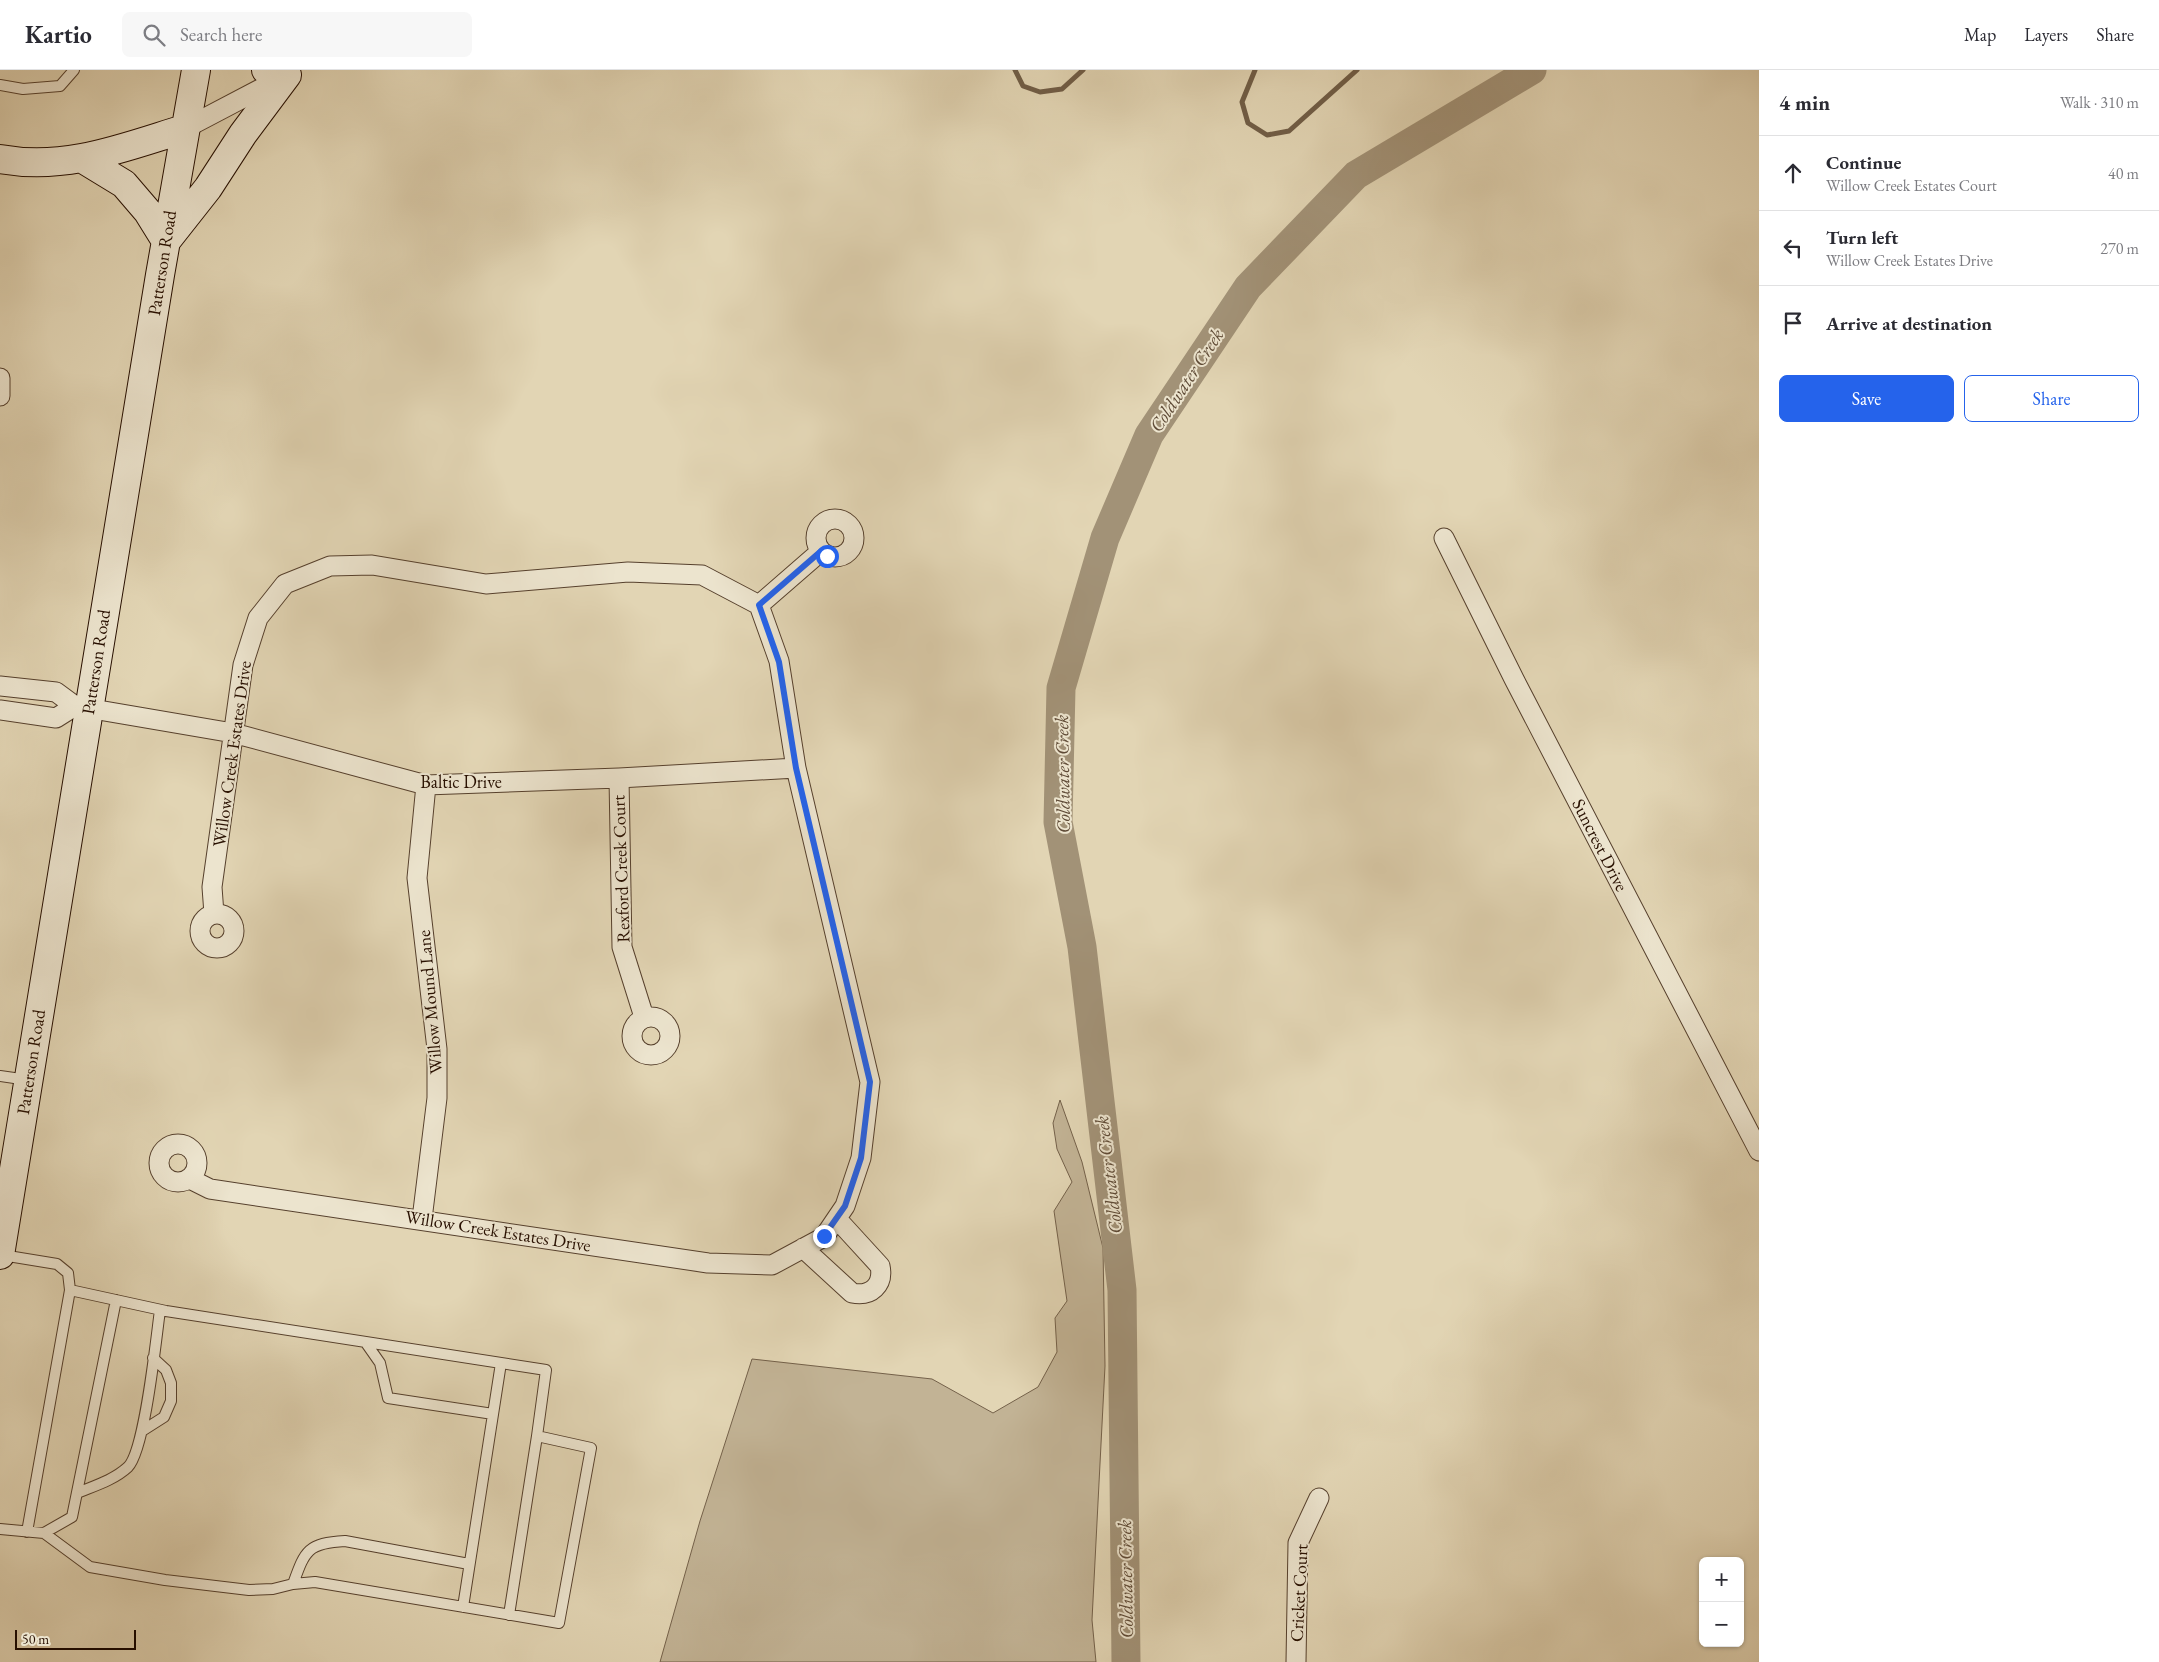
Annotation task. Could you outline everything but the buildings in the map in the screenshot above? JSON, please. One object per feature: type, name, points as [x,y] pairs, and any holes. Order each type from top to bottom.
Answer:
[{"type":"main road","name":"Patterson Road","points":[[0,1254],[28,1080],[82,708],[196,70]]},
{"type":"main road","points":[[84,159],[124,184],[148,212],[166,241],[208,188],[284,72]]},
{"type":"main road","points":[[0,159],[43,163],[84,159],[184,129]]},
{"type":"street","points":[[184,129],[284,72]]},
{"type":"street","points":[[0,378],[0,396]]},
{"type":"street","name":"Suncrest Drive","points":[[1444,538],[1514,679],[1759,1151]]},
{"type":"street","points":[[759,605],[820,552]]},
{"type":"street","name":"Willow Creek Estates Drive","points":[[190,1179],[210,1189],[708,1263],[772,1265],[824,1236],[845,1206],[861,1158],[870,1082],[796,768],[779,662],[759,605],[702,575],[628,572],[486,584],[372,565],[330,566],[285,584],[258,618],[242,664],[212,887],[214,914]]},
{"type":"street","name":"Baltic Drive","points":[[0,686],[56,692],[82,708],[233,733],[426,785],[619,778],[796,768]]},
{"type":"street","points":[[0,710],[56,718],[82,708]]},
{"type":"street","name":"Rexford Creek Court","points":[[619,778],[622,947],[644,1017]]},
{"type":"street","name":"Willow Mound Lane","points":[[422,1219],[437,1098],[438,1049],[417,878],[426,785]]},
{"type":"street","points":[[803,1248],[852,1293],[860,1294],[875,1288],[880,1282],[882,1274],[880,1266],[837,1218]]},
{"type":"street","name":"Cricket Court","points":[[1296,1662],[1298,1543],[1319,1498]]},
{"type":"lane","points":[[0,85],[22,89],[60,86],[74,70]]},
{"type":"lane","points":[[0,1076],[28,1080]]},
{"type":"lane","points":[[0,1254],[57,1264],[68,1273],[70,1290],[27,1532]]},
{"type":"lane","points":[[70,1290],[160,1310],[546,1370],[509,1615]]},
{"type":"lane","points":[[44,1533],[72,1516],[116,1300]]},
{"type":"lane","points":[[77,1493],[110,1480],[129,1466],[142,1431],[160,1310]]},
{"type":"lane","points":[[366,1343],[380,1363],[388,1398],[493,1414]]},
{"type":"lane","points":[[142,1431],[164,1417],[172,1402],[171,1383],[166,1370],[153,1358]]},
{"type":"lane","points":[[462,1607],[501,1364]]},
{"type":"lane","points":[[0,1528],[44,1533],[90,1567],[165,1580],[249,1590],[273,1589],[293,1584],[315,1582],[558,1623],[591,1448],[537,1436]]},
{"type":"lane","points":[[293,1584],[302,1558],[312,1548],[326,1542],[345,1541],[470,1564]]},
{"type":"shaded area","points":[[1060,1100],[1082,1162],[1103,1248],[1105,1366],[1092,1620],[1096,1662],[660,1662],[700,1521],[752,1359],[932,1379],[993,1413],[1038,1387],[1057,1352],[1055,1318],[1067,1301],[1054,1211],[1072,1182],[1057,1149],[1053,1123]]},
{"type":"waterway","points":[[1015,70],[1023,86],[1040,92],[1062,89],[1083,70]]},
{"type":"waterway","points":[[1255,70],[1242,102],[1248,123],[1267,135],[1289,131],[1357,70]]},
{"type":"waterway","name":"Coldwater Creek","points":[[1126,1662],[1122,1290],[1082,947],[1058,822],[1061,688],[1105,538],[1149,435],[1248,287],[1356,175],[1532,70]]},
{"type":"route","points":[[824,1236],[845,1206],[861,1158],[870,1082],[796,768],[779,662],[759,605],[820,552],[827,556]]}]
